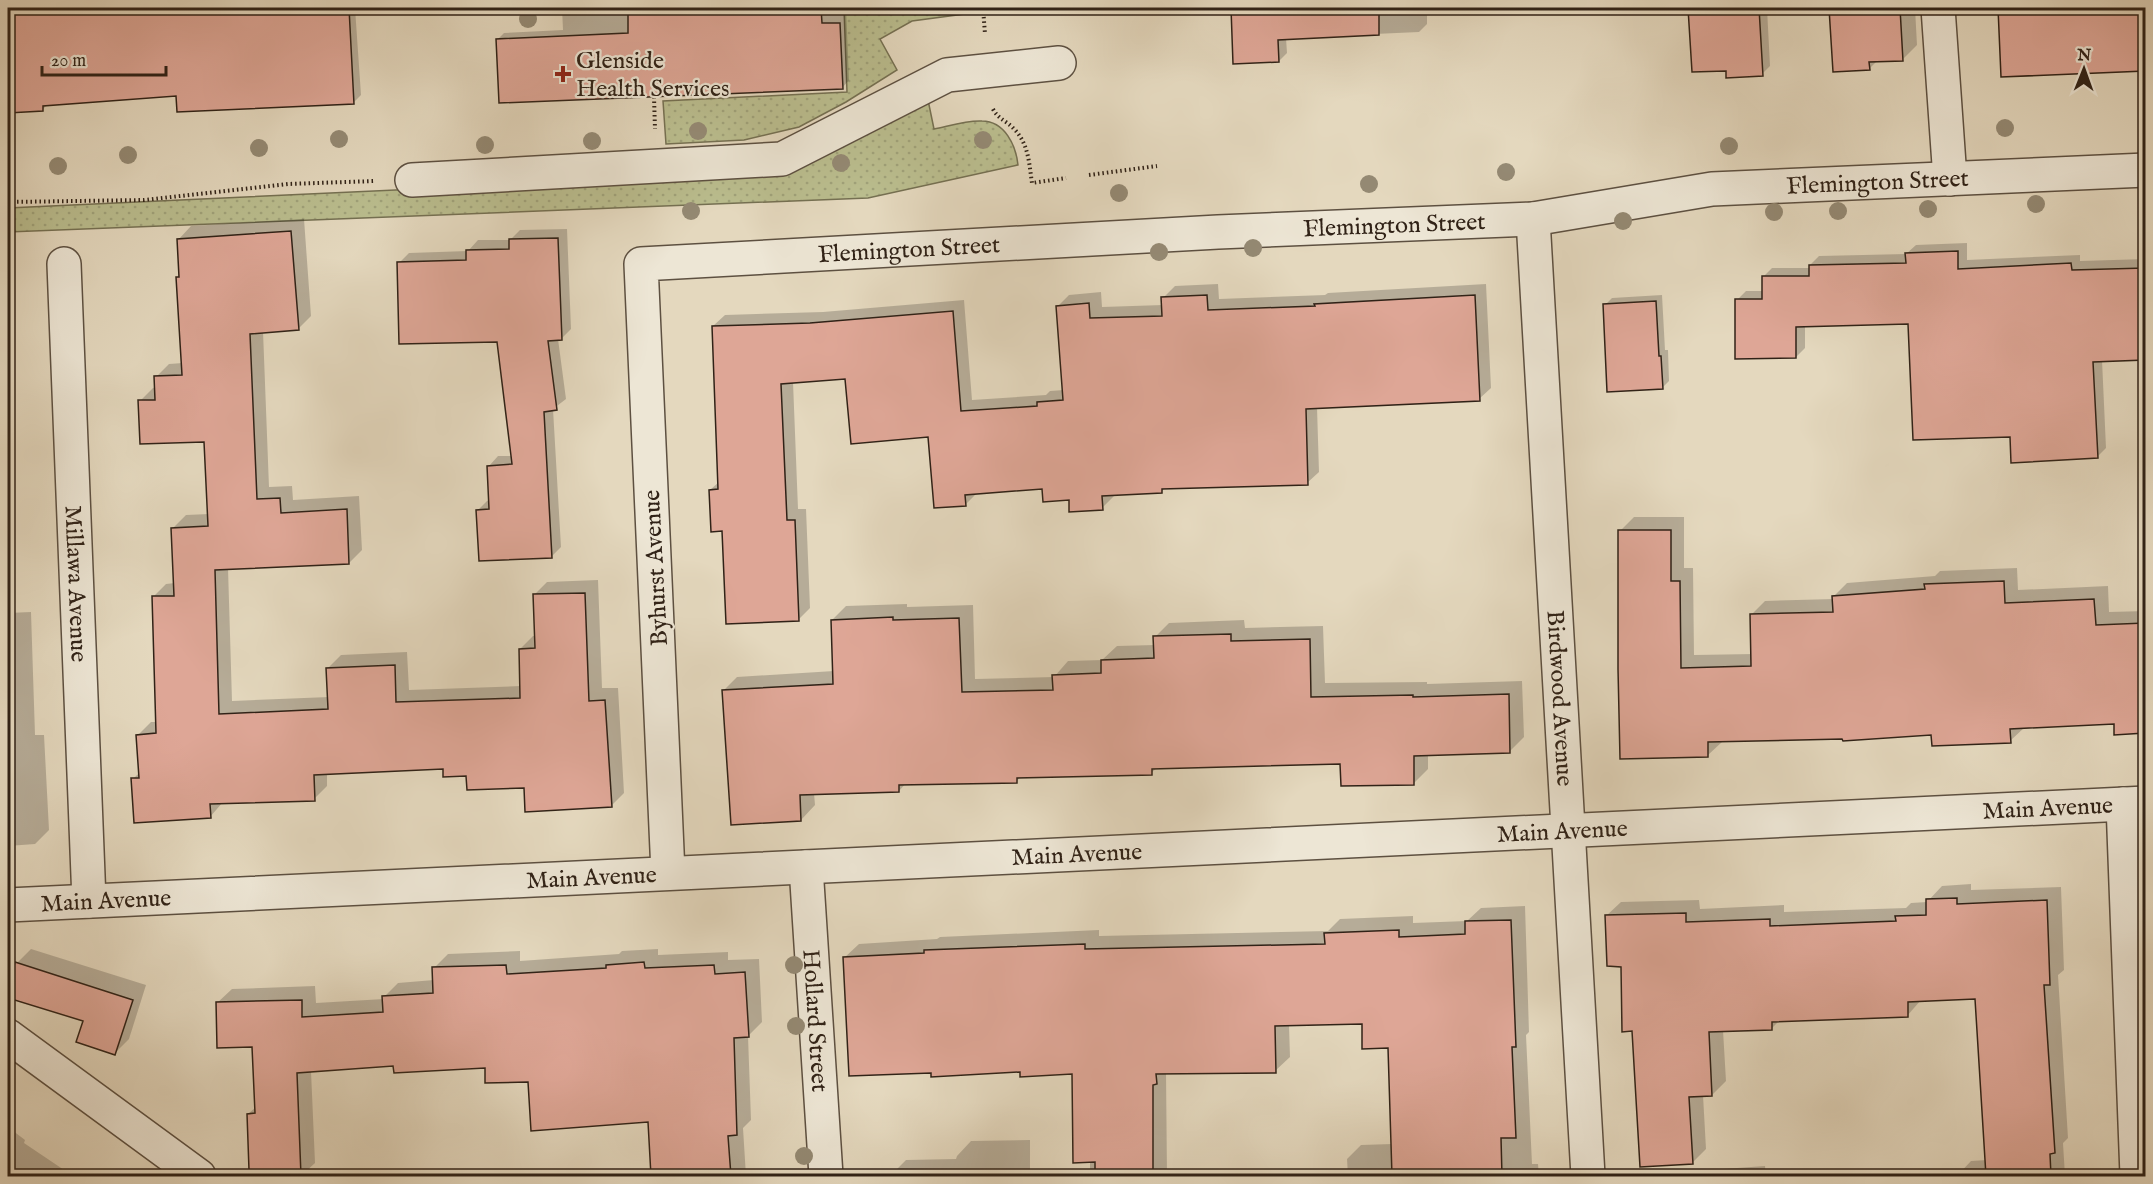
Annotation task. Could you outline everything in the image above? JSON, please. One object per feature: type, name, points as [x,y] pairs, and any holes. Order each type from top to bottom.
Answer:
[{"type":"street","points":[[1938,8],[1950,179]]},
{"type":"street","points":[[412,180],[782,159],[947,75],[1059,63]]},
{"type":"street","name":"Flemington Street","points":[[641,264],[1218,232],[1533,219],[1712,189],[2145,170]]},
{"type":"street","name":"Birdwood Avenue","points":[[1533,219],[1588,1176]]},
{"type":"street","name":"Millawa Avenue","points":[[64,264],[89,901]]},
{"type":"street","name":"Byhurst Avenue","points":[[641,264],[668,873]]},
{"type":"street","points":[[2134,803],[2137,1176]]},
{"type":"street","name":"Main Avenue","points":[[8,905],[2134,803]]},
{"type":"street","name":"Hollard Street","points":[[806,867],[826,1176]]},
{"type":"street","points":[[8,1036],[199,1176]]},
{"type":"path","points":[[556,8],[556,10],[628,8]]},
{"type":"path","points":[[984,8],[986,44]]},
{"type":"path","points":[[654,97],[655,131]]},
{"type":"path","points":[[991,106],[997,116],[1016,130],[1028,152],[1032,183],[1066,178]]},
{"type":"path","points":[[1089,175],[1157,166]]},
{"type":"path","points":[[8,202],[144,200],[288,184],[412,180]]},
{"type":"green space","points":[[844,8],[974,8],[972,13],[912,21],[880,39],[897,70],[846,102],[799,127],[744,140],[666,144],[663,101],[847,92]]},
{"type":"green space","points":[[928,100],[934,129],[970,121],[990,122],[997,125],[1012,143],[1018,165],[868,198],[8,232],[8,208],[762,173]]},
{"type":"building","points":[[8,8],[349,8],[354,104],[177,112],[176,96],[43,106],[43,111],[8,113]]},
{"type":"building","points":[[628,8],[821,8],[822,23],[840,23],[843,89],[499,103],[496,39],[628,33]]},
{"type":"building","points":[[1231,8],[1379,8],[1379,35],[1278,40],[1279,62],[1233,64]]},
{"type":"building","points":[[1688,8],[1724,8],[1724,10],[1759,8],[1763,76],[1726,78],[1726,71],[1692,72]]},
{"type":"building","points":[[1829,8],[1900,8],[1903,61],[1869,62],[1870,70],[1833,72]]},
{"type":"building","points":[[1998,8],[2145,8],[2145,71],[2001,77]]},
{"type":"building","points":[[291,231],[299,330],[250,334],[257,499],[280,498],[281,513],[347,509],[349,564],[215,570],[219,714],[328,709],[326,668],[395,665],[396,702],[520,698],[519,649],[535,648],[533,594],[585,593],[589,701],[605,700],[612,807],[525,812],[524,788],[467,790],[466,776],[443,777],[443,769],[314,775],[315,801],[210,804],[211,818],[134,823],[131,778],[139,778],[136,735],[156,733],[152,596],[174,596],[171,528],[208,526],[204,442],[140,444],[138,400],[155,400],[154,376],[182,375],[176,277],[179,277],[177,239]]},
{"type":"building","points":[[558,238],[562,340],[548,341],[557,410],[544,412],[552,558],[479,561],[476,510],[489,509],[487,466],[512,464],[497,342],[399,344],[397,262],[466,260],[466,250],[509,249],[509,239]]},
{"type":"building","points":[[1958,251],[1958,269],[2071,263],[2072,270],[2145,268],[2145,360],[2093,362],[2098,458],[2011,463],[2010,437],[1913,440],[1908,324],[1796,327],[1796,358],[1735,359],[1735,299],[1762,299],[1762,276],[1809,276],[1809,265],[1906,263],[1905,253]]},
{"type":"building","points":[[1207,295],[1208,310],[1315,306],[1314,304],[1475,295],[1480,401],[1306,409],[1308,485],[1162,489],[1162,493],[1102,496],[1103,510],[1069,512],[1069,500],[1043,502],[1042,489],[965,495],[966,506],[934,508],[928,437],[851,444],[845,379],[781,384],[787,520],[795,520],[799,621],[726,624],[722,531],[711,532],[709,490],[718,489],[712,326],[810,323],[953,311],[961,411],[1037,406],[1037,402],[1063,400],[1056,306],[1089,303],[1090,318],[1162,316],[1161,297]]},
{"type":"building","points":[[1656,301],[1663,389],[1607,392],[1603,304]]},
{"type":"building","points":[[1618,530],[1671,530],[1671,581],[1680,581],[1681,668],[1751,666],[1750,614],[1833,612],[1832,596],[1925,589],[1924,584],[2004,581],[2005,603],[2094,599],[2096,625],[2145,623],[2145,733],[2114,735],[2114,724],[2010,729],[2011,743],[1932,746],[1931,735],[1843,741],[1842,739],[1708,742],[1708,757],[1620,759]]},
{"type":"building","points":[[893,617],[893,620],[959,618],[962,692],[1053,690],[1052,675],[1101,673],[1101,660],[1154,658],[1153,636],[1231,634],[1231,641],[1310,639],[1311,697],[1509,694],[1510,753],[1414,756],[1414,785],[1341,786],[1340,764],[1152,769],[1152,775],[1017,778],[1017,783],[899,785],[899,792],[800,795],[801,821],[731,825],[722,690],[833,684],[831,620]]},
{"type":"building","points":[[1957,898],[1957,904],[2047,900],[2050,985],[2044,985],[2055,1153],[2050,1154],[2051,1176],[1986,1176],[1975,999],[1908,1002],[1908,1017],[1772,1022],[1772,1030],[1709,1032],[1712,1096],[1689,1097],[1693,1164],[1640,1167],[1632,1031],[1622,1032],[1621,967],[1607,966],[1605,915],[1686,913],[1686,922],[1770,919],[1770,926],[1896,921],[1895,916],[1926,915],[1926,899]]},
{"type":"building","points":[[1511,920],[1516,1047],[1512,1047],[1516,1138],[1501,1138],[1502,1176],[1392,1176],[1388,1048],[1362,1049],[1362,1024],[1275,1026],[1276,1073],[1156,1074],[1157,1084],[1153,1085],[1153,1176],[1095,1176],[1095,1162],[1073,1163],[1072,1074],[1020,1077],[1020,1072],[931,1077],[931,1073],[849,1076],[843,957],[924,953],[924,950],[1085,944],[1085,949],[1325,944],[1324,933],[1399,930],[1399,937],[1465,934],[1465,921]]},
{"type":"building","points":[[15,962],[133,1000],[115,1055],[76,1042],[83,1021],[8,998],[8,988]]},
{"type":"building","points":[[644,962],[645,968],[714,965],[715,974],[745,972],[749,1037],[734,1038],[737,1135],[728,1136],[731,1176],[651,1176],[648,1122],[531,1131],[528,1082],[485,1083],[485,1068],[394,1073],[393,1066],[297,1073],[301,1176],[265,1176],[265,1170],[249,1170],[247,1114],[255,1113],[252,1047],[217,1048],[216,1002],[302,1000],[302,1017],[383,1012],[382,996],[433,993],[432,967],[506,965],[507,974],[606,968],[606,965]]},
{"type":"place","name":"Glenside Health Services","points":[[563,74]]}]
